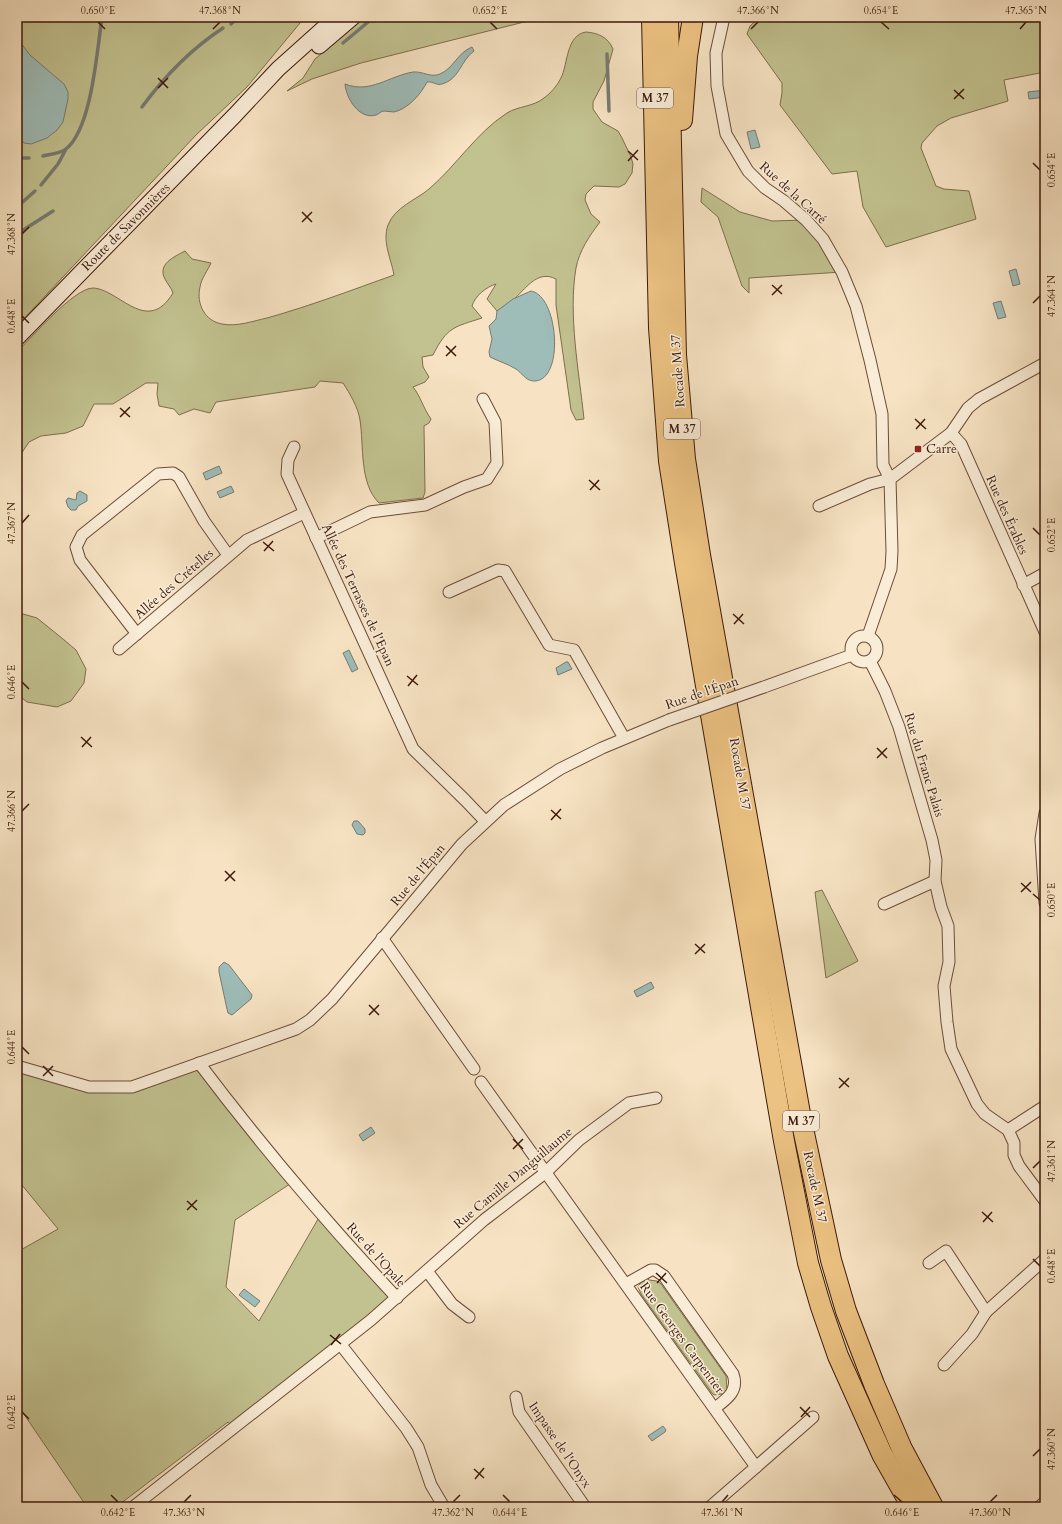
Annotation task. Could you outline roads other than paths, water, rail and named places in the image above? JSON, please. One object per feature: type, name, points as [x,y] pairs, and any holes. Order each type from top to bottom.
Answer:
[{"type":"highway","name":"Rocade M 37","points":[[652,17],[659,328],[669,461],[684,563],[740,878],[784,1141],[808,1263],[838,1356],[882,1454],[912,1507]]},
{"type":"highway","name":"Rocade M 37","points":[[668,17],[676,354],[685,459],[690,493],[800,1111],[816,1196],[831,1260],[846,1311],[861,1353],[890,1423],[933,1507]]},
{"type":"highway","points":[[672,204],[680,160],[687,56],[693,17]]},
{"type":"main road","name":"Route de Savonnières","points":[[17,338],[235,116],[278,69],[336,17]]},
{"type":"main road","name":"Route de Savonnières","points":[[235,116],[353,17]]},
{"type":"street","name":"Rue de la Carré","points":[[724,17],[716,53],[716,72],[717,86],[726,134],[748,172],[765,188],[784,201],[806,220],[823,239],[842,272],[856,306],[870,360],[882,414],[883,465],[890,480]]},
{"type":"street","points":[[819,506],[870,484],[890,480],[951,433],[968,408],[978,399],[1045,363]]},
{"type":"street","points":[[316,538],[370,512],[425,505],[464,487],[487,479],[497,463],[496,422],[483,399]]},
{"type":"street","name":"Rue des Érables","points":[[951,433],[961,444],[1023,586],[1045,632]]},
{"type":"street","name":"Allée des Terrasses de l'Epan","points":[[294,447],[286,468],[304,513],[413,749],[466,800],[485,821]]},
{"type":"street","name":"Allée des Crételles","points":[[137,634],[80,560],[76,547],[82,535],[158,474],[173,473],[179,477],[204,521],[228,555]]},
{"type":"street","points":[[868,636],[891,569],[892,551],[890,480]]},
{"type":"street","name":"Allée des Crételles","points":[[119,649],[247,540],[304,513]]},
{"type":"street","points":[[449,592],[498,570],[505,571],[549,645],[574,650],[624,738]]},
{"type":"street","points":[[1023,586],[1045,572]]},
{"type":"street","points":[[859,636],[868,636],[875,641],[877,645],[876,654],[870,661],[862,662],[852,655],[850,646],[859,636]]},
{"type":"street","name":"Rue de l'Épan","points":[[17,1066],[89,1087],[105,1089],[132,1087],[286,1033],[304,1025],[332,999],[462,844],[485,821],[504,805],[546,777],[624,738],[669,720],[852,655]]},
{"type":"street","name":"Rue du Franc Palais","points":[[870,661],[885,692],[899,727],[932,840],[936,860],[935,881],[941,907],[948,926],[949,962],[944,986],[951,1049],[977,1104],[985,1114],[1008,1130]]},
{"type":"street","points":[[1045,813],[1041,838],[1045,901]]},
{"type":"street","points":[[884,904],[935,881]]},
{"type":"street","points":[[382,938],[474,1070]]},
{"type":"street","name":"Rue de l'Opale","points":[[132,1507],[341,1345],[398,1298],[341,1238],[293,1182],[250,1130],[199,1063]]},
{"type":"street","name":"Rue Georges Carpentier","points":[[481,1082],[756,1467]]},
{"type":"street","name":"Rue Camille Danguillaume","points":[[398,1298],[484,1220],[545,1173],[579,1140],[628,1103],[656,1098]]},
{"type":"street","points":[[1045,1106],[1008,1130],[1014,1143],[1014,1155],[1019,1166],[1045,1200]]},
{"type":"street","points":[[929,1263],[946,1251],[986,1312]]},
{"type":"street","points":[[944,1365],[972,1334],[986,1312],[1045,1259]]},
{"type":"street","name":"Rue Georges Carpentier","points":[[626,1284],[651,1270],[655,1270],[664,1276],[733,1374],[735,1380],[734,1391],[715,1408]]},
{"type":"street","points":[[427,1271],[452,1304],[469,1317]]},
{"type":"street","points":[[341,1345],[406,1428],[418,1447],[431,1485],[444,1507]]},
{"type":"street","name":"Impasse de l'Onyx","points":[[516,1397],[518,1412],[585,1507]]},
{"type":"street","points":[[710,1507],[813,1417]]},
{"type":"street","points":[[1039,1507],[1045,1502]]},
{"type":"water","points":[[17,38],[30,55],[64,84],[68,92],[63,122],[57,130],[47,138],[31,144],[24,143],[17,136],[19,96],[17,93]]},
{"type":"water","points":[[472,47],[474,51],[448,82],[437,84],[427,82],[414,100],[404,108],[394,112],[383,111],[376,115],[370,116],[364,114],[354,107],[346,90],[345,84],[354,87],[371,86],[413,72],[420,72],[430,75],[440,74],[449,68],[463,53]]},
{"type":"water","points":[[1045,90],[1045,97],[1029,99],[1028,92]]},
{"type":"water","points":[[755,130],[760,147],[751,149],[747,132]]},
{"type":"water","points":[[1016,269],[1020,284],[1013,286],[1009,271]]},
{"type":"water","points":[[531,291],[540,296],[548,307],[554,339],[554,355],[550,368],[543,378],[533,381],[526,378],[513,367],[490,357],[489,352],[492,339],[489,326],[496,319],[497,311],[513,299]]},
{"type":"water","points":[[1001,301],[1006,317],[998,319],[993,303]]},
{"type":"water","points":[[219,466],[222,473],[206,480],[203,473]]},
{"type":"water","points":[[231,486],[234,492],[220,498],[217,492]]},
{"type":"water","points":[[80,491],[87,495],[87,501],[78,506],[76,510],[71,510],[66,501],[68,498],[76,500],[77,493]]},
{"type":"water","points":[[349,650],[358,669],[352,672],[343,653]]},
{"type":"water","points":[[568,662],[572,669],[558,675],[556,668]]},
{"type":"water","points":[[354,821],[358,821],[365,829],[365,833],[363,835],[357,834],[352,825]]},
{"type":"water","points":[[224,962],[229,965],[252,995],[251,999],[232,1015],[228,1013],[219,972],[219,967]]},
{"type":"water","points":[[651,982],[654,988],[637,997],[634,991]]},
{"type":"water","points":[[371,1127],[375,1133],[363,1141],[359,1135]]},
{"type":"water","points":[[244,1289],[260,1301],[255,1307],[239,1295]]},
{"type":"water","points":[[663,1426],[666,1430],[665,1432],[652,1441],[648,1436]]},
{"type":"waterway","points":[[43,156],[64,151],[75,139],[82,124],[92,88],[102,17]]},
{"type":"waterway","points":[[231,24],[238,17]]},
{"type":"waterway","points":[[343,43],[374,17]]},
{"type":"waterway","points":[[142,107],[159,85],[189,54],[223,28]]},
{"type":"waterway","points":[[607,54],[609,111]]},
{"type":"waterway","points":[[41,185],[58,164],[65,151]]},
{"type":"waterway","points":[[17,158],[29,158]]},
{"type":"waterway","points":[[17,207],[35,191]]},
{"type":"waterway","points":[[17,234],[53,211]]},
{"type":"place","name":"Carre","points":[[918,449]]}]
